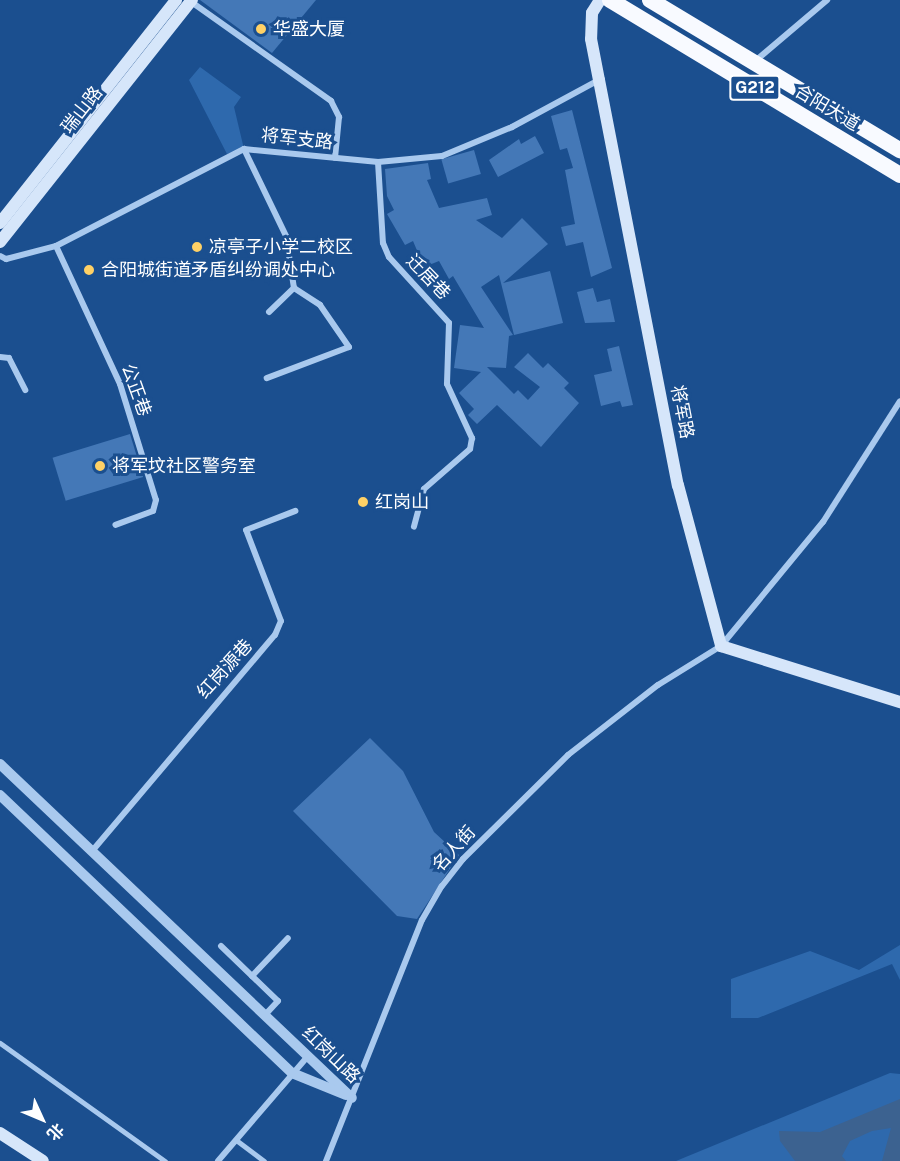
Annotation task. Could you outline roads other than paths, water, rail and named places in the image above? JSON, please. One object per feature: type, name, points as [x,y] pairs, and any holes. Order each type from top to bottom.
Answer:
[{"type":"highway","name":"合阳大道","points":[[610,0],[900,175]]},
{"type":"highway","name":"合阳大道","points":[[650,0],[900,150]]},
{"type":"main road","name":"瑞山路","points":[[0,223],[176,0]]},
{"type":"main road","name":"将军路","points":[[600,0],[592,13],[591,39],[678,485],[721,646]]},
{"type":"main road","name":"瑞山路","points":[[0,242],[191,1]]},
{"type":"main road","points":[[721,646],[900,702]]},
{"type":"main road","points":[[0,1133],[43,1161]]},
{"type":"street","points":[[753,62],[826,0]]},
{"type":"street","points":[[191,1],[331,101],[339,117],[335,158]]},
{"type":"street","name":"将军支路","points":[[0,256],[6,259],[56,246],[244,149],[378,162],[461,151],[599,80]]},
{"type":"street","points":[[244,149],[286,236],[294,288],[320,305],[349,347],[267,378]]},
{"type":"street","name":"迁居巷","points":[[378,162],[383,243],[389,257],[449,323],[447,384],[472,438],[470,449],[424,489],[414,527]]},
{"type":"street","name":"公正巷","points":[[56,246],[120,384],[156,500],[153,511],[115,525]]},
{"type":"street","points":[[269,312],[294,288]]},
{"type":"street","points":[[0,357],[9,358],[25,390]]},
{"type":"street","name":"名人街","points":[[326,1161],[422,920],[463,859],[593,734],[721,646],[824,522],[900,401]]},
{"type":"street","name":"红岗源巷","points":[[93,850],[275,635],[281,621],[246,530],[295,511]]},
{"type":"street","name":"红岗山路","points":[[0,764],[352,1098]]},
{"type":"street","name":"红岗山路","points":[[0,795],[292,1073],[352,1098]]},
{"type":"street","points":[[252,976],[288,938]]},
{"type":"street","points":[[221,946],[278,1001],[265,1015]]},
{"type":"street","points":[[0,1043],[165,1161]]},
{"type":"street","points":[[218,1161],[308,1056]]},
{"type":"street","points":[[236,1140],[264,1161]]},
{"type":"place","name":"华盛大厦","points":[[261,29]]},
{"type":"place","name":"凉亭子小学二校区","points":[[197,247]]},
{"type":"place","name":"合阳城街道矛盾纠纷调处中心","points":[[89,270]]},
{"type":"place","name":"将军坟社区警务室","points":[[100,466]]},
{"type":"place","name":"红岗山","points":[[363,502]]}]
